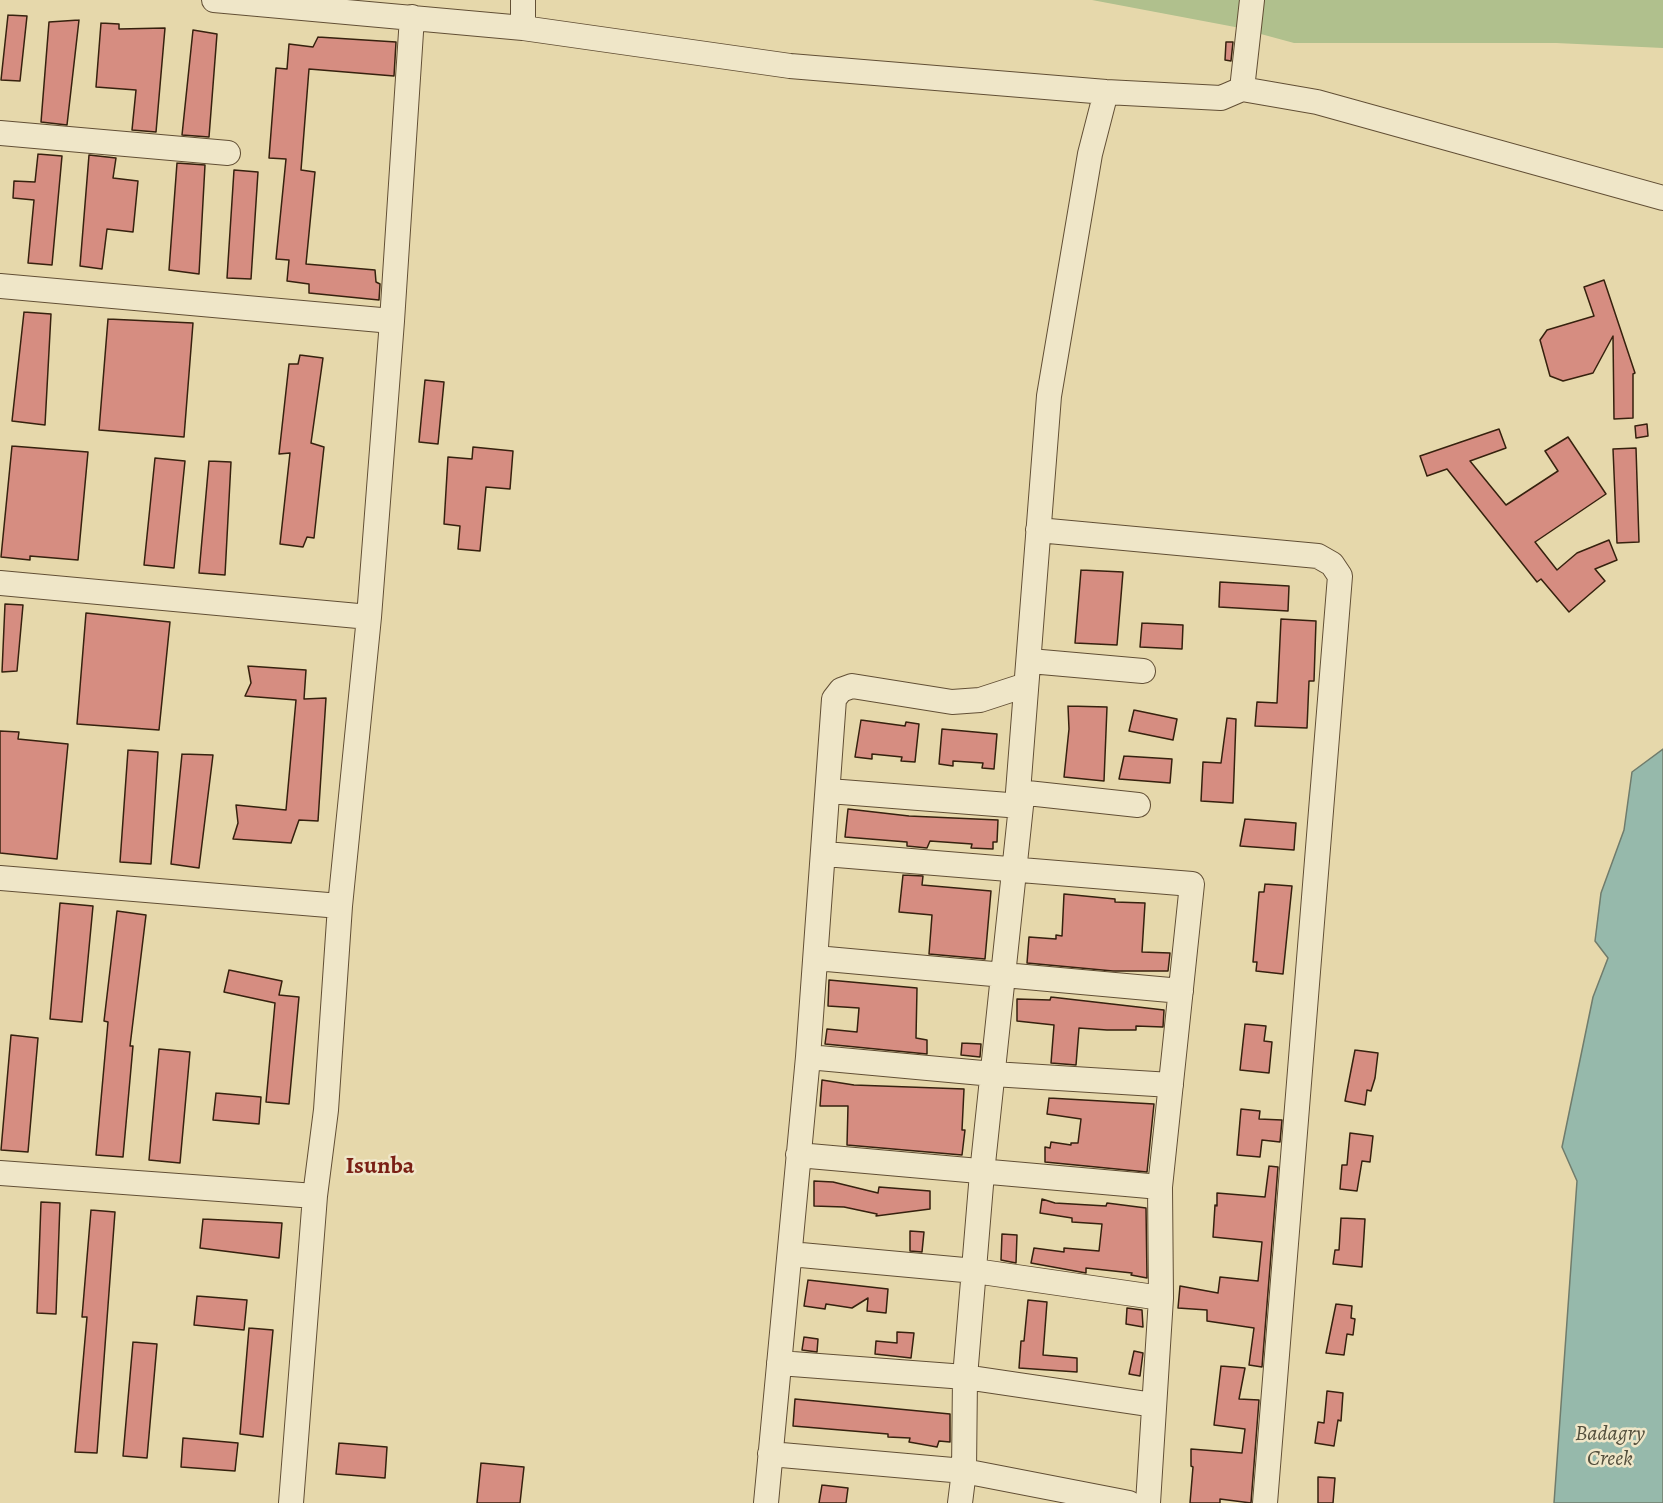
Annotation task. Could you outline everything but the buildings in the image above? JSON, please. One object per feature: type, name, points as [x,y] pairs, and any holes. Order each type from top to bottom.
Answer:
[{"type":"street","points":[[214,0],[523,28],[790,66],[1106,92],[1221,98],[1242,89],[1317,102],[1663,198]]},
{"type":"street","points":[[523,0],[523,28]]},
{"type":"street","points":[[1242,89],[1252,0]]},
{"type":"street","points":[[291,1503],[315,1196],[326,1110],[340,906],[369,617],[412,17]]},
{"type":"street","points":[[960,1503],[964,1472],[965,1377],[982,1173],[1019,799],[1049,396],[1063,302],[1090,154],[1106,92]]},
{"type":"street","points":[[0,133],[228,153]]},
{"type":"street","points":[[0,286],[392,321]]},
{"type":"street","points":[[1038,530],[1318,556],[1332,564],[1340,576],[1265,1503]]},
{"type":"street","points":[[0,583],[369,617]]},
{"type":"street","points":[[1030,661],[1143,671]]},
{"type":"street","points":[[766,1503],[808,1058],[825,854],[834,699],[841,690],[852,687],[952,702],[980,700],[1026,685]]},
{"type":"street","points":[[829,791],[1138,805]]},
{"type":"street","points":[[825,854],[1192,884],[1160,1187],[1161,1298],[1148,1503]]},
{"type":"street","points":[[0,878],[340,906]]},
{"type":"street","points":[[816,958],[1181,991]]},
{"type":"street","points":[[808,1058],[993,1074],[1171,1085]]},
{"type":"street","points":[[798,1155],[1160,1187]]},
{"type":"street","points":[[0,1173],[315,1196]]},
{"type":"street","points":[[790,1254],[975,1271],[1161,1298]]},
{"type":"street","points":[[779,1363],[965,1377],[1154,1405]]},
{"type":"street","points":[[770,1454],[964,1472],[1129,1503]]},
{"type":"green space","points":[[1092,0],[1663,0],[1663,48],[1556,43],[1294,43],[1235,27]]},
{"type":"water","name":"Badagry Creek","points":[[1663,749],[1663,1503],[1554,1503],[1577,1181],[1562,1147],[1593,997],[1608,958],[1595,941],[1601,893],[1624,830],[1632,772]]},
{"type":"district","name":"Isunba","points":[[380,1167]]}]
